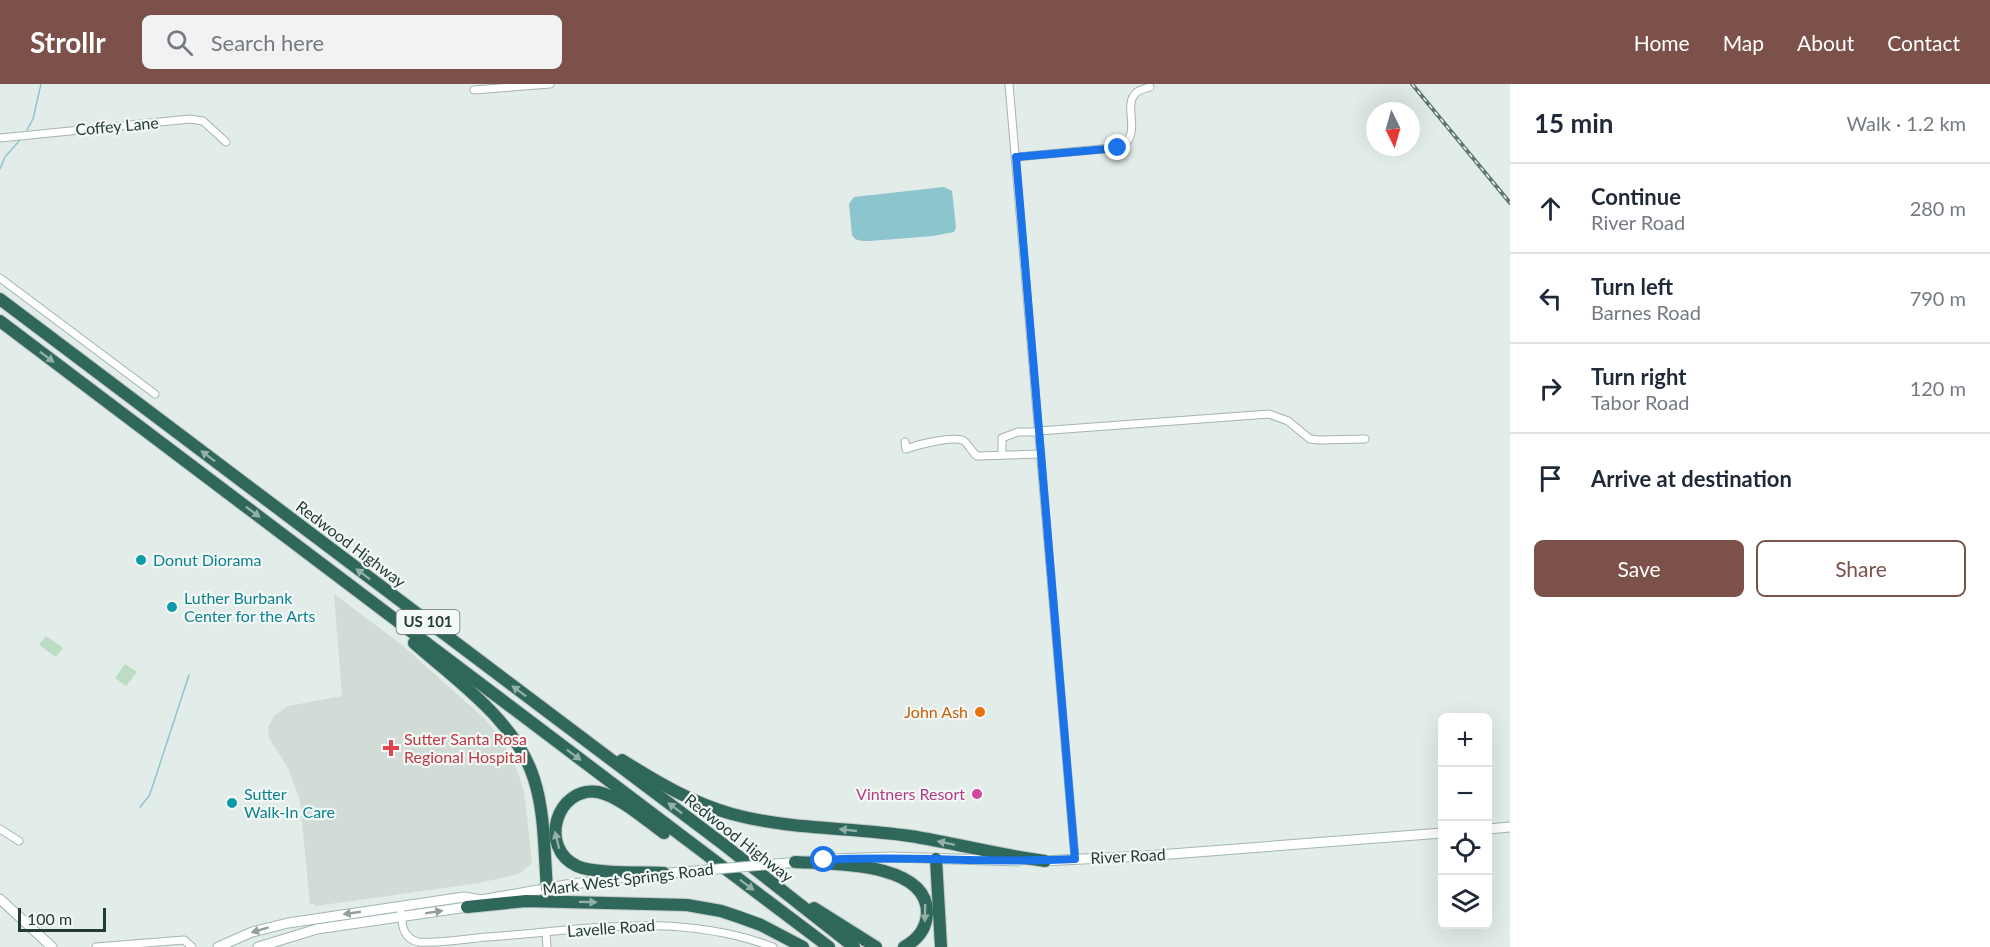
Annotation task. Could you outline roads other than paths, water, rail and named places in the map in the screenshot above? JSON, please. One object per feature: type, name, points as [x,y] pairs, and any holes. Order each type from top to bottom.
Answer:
[{"type":"highway","name":"Redwood Highway","points":[[0,299],[723,844],[854,947]]},
{"type":"highway","name":"Redwood Highway","points":[[0,321],[829,947]]},
{"type":"highway","points":[[377,606],[494,714],[513,736],[532,773],[538,793],[547,888]]},
{"type":"highway","points":[[562,723],[678,794],[733,814],[785,823],[906,836],[1045,861]]},
{"type":"highway","points":[[664,873],[596,870],[576,866],[562,854],[556,841],[555,828],[560,812],[576,796],[599,792],[615,799],[666,834],[697,848]]},
{"type":"highway","points":[[936,859],[941,947]]},
{"type":"highway","points":[[795,862],[866,867],[892,874],[911,884],[922,896],[927,916],[921,933],[912,943],[904,947]]},
{"type":"highway","points":[[775,887],[876,947]]},
{"type":"highway","points":[[467,907],[526,901],[687,905],[739,917],[803,947]]},
{"type":"main road","points":[[1492,829],[1510,827]]},
{"type":"main road","name":"River Road","points":[[776,864],[868,857],[1045,861],[1145,856],[1438,832]]},
{"type":"main road","name":"Mark West Springs Road","points":[[258,947],[306,931],[467,907],[481,900],[547,888],[664,873],[776,864]]},
{"type":"main road","name":"Mark West Springs Road","points":[[218,947],[252,932],[288,923],[464,897],[481,900]]},
{"type":"main road","points":[[0,899],[52,947]]},
{"type":"street","points":[[474,90],[550,84]]},
{"type":"street","points":[[1009,84],[1075,859]]},
{"type":"street","points":[[1016,157],[1122,147],[1130,140],[1132,134],[1131,104],[1134,96],[1137,92],[1150,87]]},
{"type":"street","name":"Coffey Lane","points":[[0,138],[190,119],[203,121],[226,142]]},
{"type":"street","points":[[0,278],[155,394]]},
{"type":"street","points":[[1002,455],[1002,438],[1018,432],[1269,414],[1288,421],[1310,439],[1319,441],[1365,439]]},
{"type":"street","points":[[905,442],[906,449],[929,442],[960,440],[965,442],[977,456],[1041,454]]},
{"type":"street","points":[[0,829],[19,841]]},
{"type":"street","name":"Lavelle Road","points":[[401,907],[404,932],[409,943],[639,925],[669,925],[723,932],[773,947]]},
{"type":"street","points":[[546,933],[547,947]]},
{"type":"street","points":[[475,938],[476,947]]},
{"type":"street","points":[[97,947],[184,940],[192,947]]},
{"type":"water","points":[[944,187],[952,191],[956,227],[954,232],[870,241],[857,240],[852,235],[849,204],[854,197]]},
{"type":"waterway","points":[[27,130],[33,119],[41,84]]},
{"type":"waterway","points":[[0,169],[5,157],[20,140]]},
{"type":"waterway","points":[[140,807],[149,796],[189,675]]},
{"type":"railway","points":[[1412,84],[1510,203]]},
{"type":"place","name":"Donut Diorama","points":[[141,560]]},
{"type":"place","name":"Luther Burbank Center for the Arts","points":[[172,607]]},
{"type":"place","name":"John Ash","points":[[980,712]]},
{"type":"place","name":"Sutter Santa Rosa Regional Hospital","points":[[391,748]]},
{"type":"place","name":"Vintners Resort","points":[[977,794]]},
{"type":"place","name":"Sutter Walk-In Care","points":[[232,803]]}]
